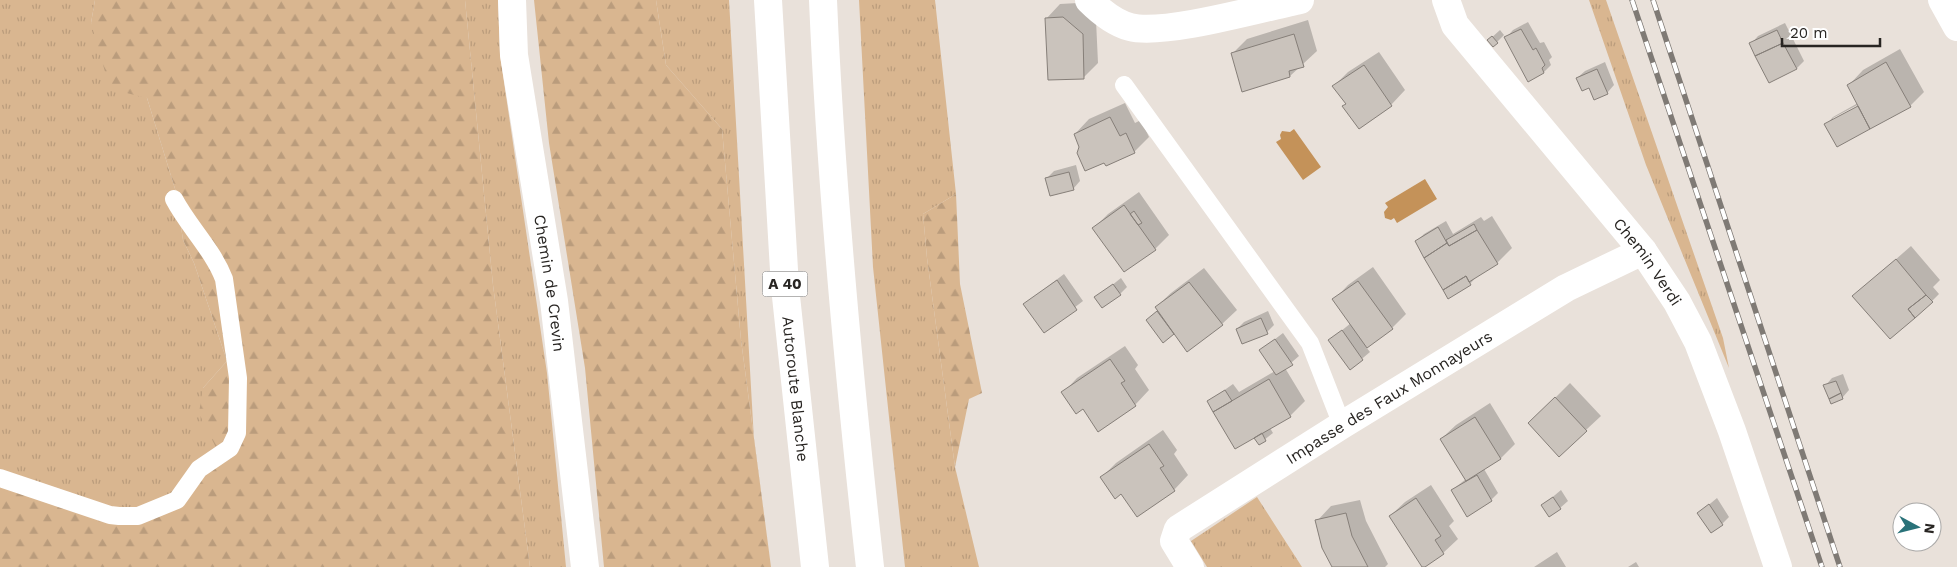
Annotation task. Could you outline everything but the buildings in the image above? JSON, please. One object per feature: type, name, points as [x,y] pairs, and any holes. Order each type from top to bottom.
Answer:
[{"type":"main road","name":"Chemin de Crevin","points":[[512,0],[514,55],[554,301],[585,567]]},
{"type":"main road","name":"Autoroute Blanche","points":[[768,0],[785,288],[815,567]]},
{"type":"main road","points":[[823,0],[827,110],[840,283],[870,567]]},
{"type":"main road","points":[[1089,0],[1111,18],[1129,27],[1142,29],[1164,28],[1300,0]]},
{"type":"main road","name":"Chemin Verdi","points":[[1446,0],[1455,25],[1643,251],[1677,302],[1698,342],[1732,430],[1778,567]]},
{"type":"main road","points":[[1942,0],[1957,27]]},
{"type":"main road","name":"Impasse des Faux Monnayeurs","points":[[1190,567],[1174,541],[1178,529],[1342,425],[1566,288],[1643,251]]},
{"type":"lane","points":[[1124,85],[1310,343],[1342,425]]},
{"type":"lane","points":[[0,478],[110,515],[131,517],[177,500],[199,469],[225,452],[233,443],[237,433],[238,378],[224,279],[220,269],[182,216],[174,199]]},
{"type":"green space","points":[[0,0],[95,0],[91,23],[147,98],[176,192],[183,240],[194,263],[227,361],[203,388],[223,462],[140,523],[0,485]]},
{"type":"green space","points":[[95,0],[465,0],[493,285],[530,567],[0,567],[0,485],[122,524],[223,462],[199,413],[203,388],[227,361],[194,263],[183,240],[176,192],[147,98],[110,89],[91,23]]},
{"type":"green space","points":[[465,0],[498,0],[500,55],[547,373],[566,567],[530,567],[493,285]]},
{"type":"green space","points":[[534,0],[656,0],[666,65],[722,129],[741,340],[771,567],[604,567],[585,368],[549,143]]},
{"type":"green space","points":[[656,0],[729,0],[754,437],[741,340],[722,129],[666,65]]},
{"type":"green space","points":[[859,0],[935,0],[956,194],[923,214],[927,258],[955,467],[979,567],[905,567],[873,267]]},
{"type":"green space","points":[[1589,0],[1606,0],[1723,338],[1729,368],[1646,165]]},
{"type":"green space","points":[[956,194],[960,284],[982,393],[969,399],[955,467],[927,258],[923,214]]},
{"type":"green space","points":[[754,437],[771,567],[754,440]]},
{"type":"green space","points":[[1257,497],[1302,567],[1207,567],[1191,541]]},
{"type":"shaded area","points":[[1294,129],[1321,167],[1303,180],[1276,142],[1281,139],[1282,131],[1290,132]]},
{"type":"shaded area","points":[[1425,179],[1437,199],[1397,223],[1394,218],[1391,220],[1385,218],[1384,212],[1388,207],[1385,203]]},
{"type":"railway","points":[[1632,0],[1822,567]]},
{"type":"railway","points":[[1653,0],[1840,567]]}]
